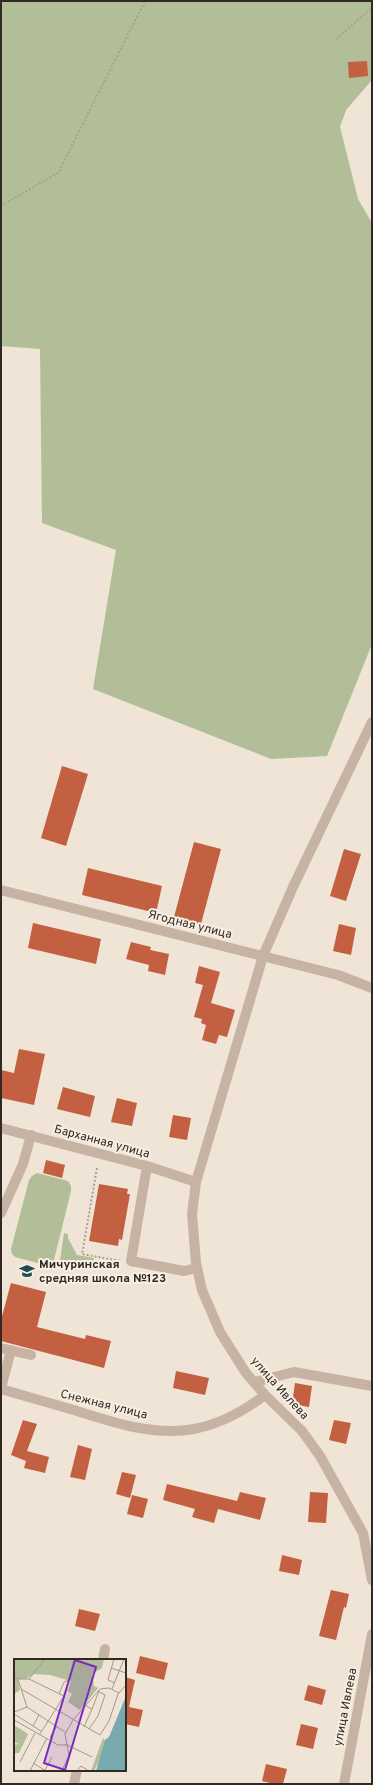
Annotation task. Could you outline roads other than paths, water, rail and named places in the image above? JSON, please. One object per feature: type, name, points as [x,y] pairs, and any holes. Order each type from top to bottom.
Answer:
[{"type":"street","name":"улица Ивлева","points":[[372,722],[293,887],[263,956],[196,1182],[192,1214],[197,1268],[202,1290],[220,1332],[246,1373],[265,1395],[302,1431],[320,1456],[363,1533],[372,1580]]},
{"type":"street","name":"Ягодная улица","points":[[1,890],[338,975],[372,988]]},
{"type":"street","name":"Барханная улица","points":[[1,1128],[147,1166],[196,1182]]},
{"type":"street","points":[[1,1213],[23,1164],[31,1135]]},
{"type":"street","points":[[147,1166],[131,1260],[184,1271],[197,1268]]},
{"type":"street","points":[[1,1388],[6,1349],[31,1355]]},
{"type":"street","points":[[255,1382],[294,1372],[372,1386]]},
{"type":"street","name":"Снежная улица","points":[[1,1388],[115,1423],[136,1428],[164,1430],[193,1429],[214,1424],[244,1410],[265,1395]]},
{"type":"street","name":"улица Ивлева","points":[[344,1784],[372,1634]]},
{"type":"street","points":[[103,1659],[105,1649]]},
{"type":"street","points":[[74,1784],[78,1771]]},
{"type":"place","name":"Мичуринская средняя школа №123","points":[[27,1271]]}]
